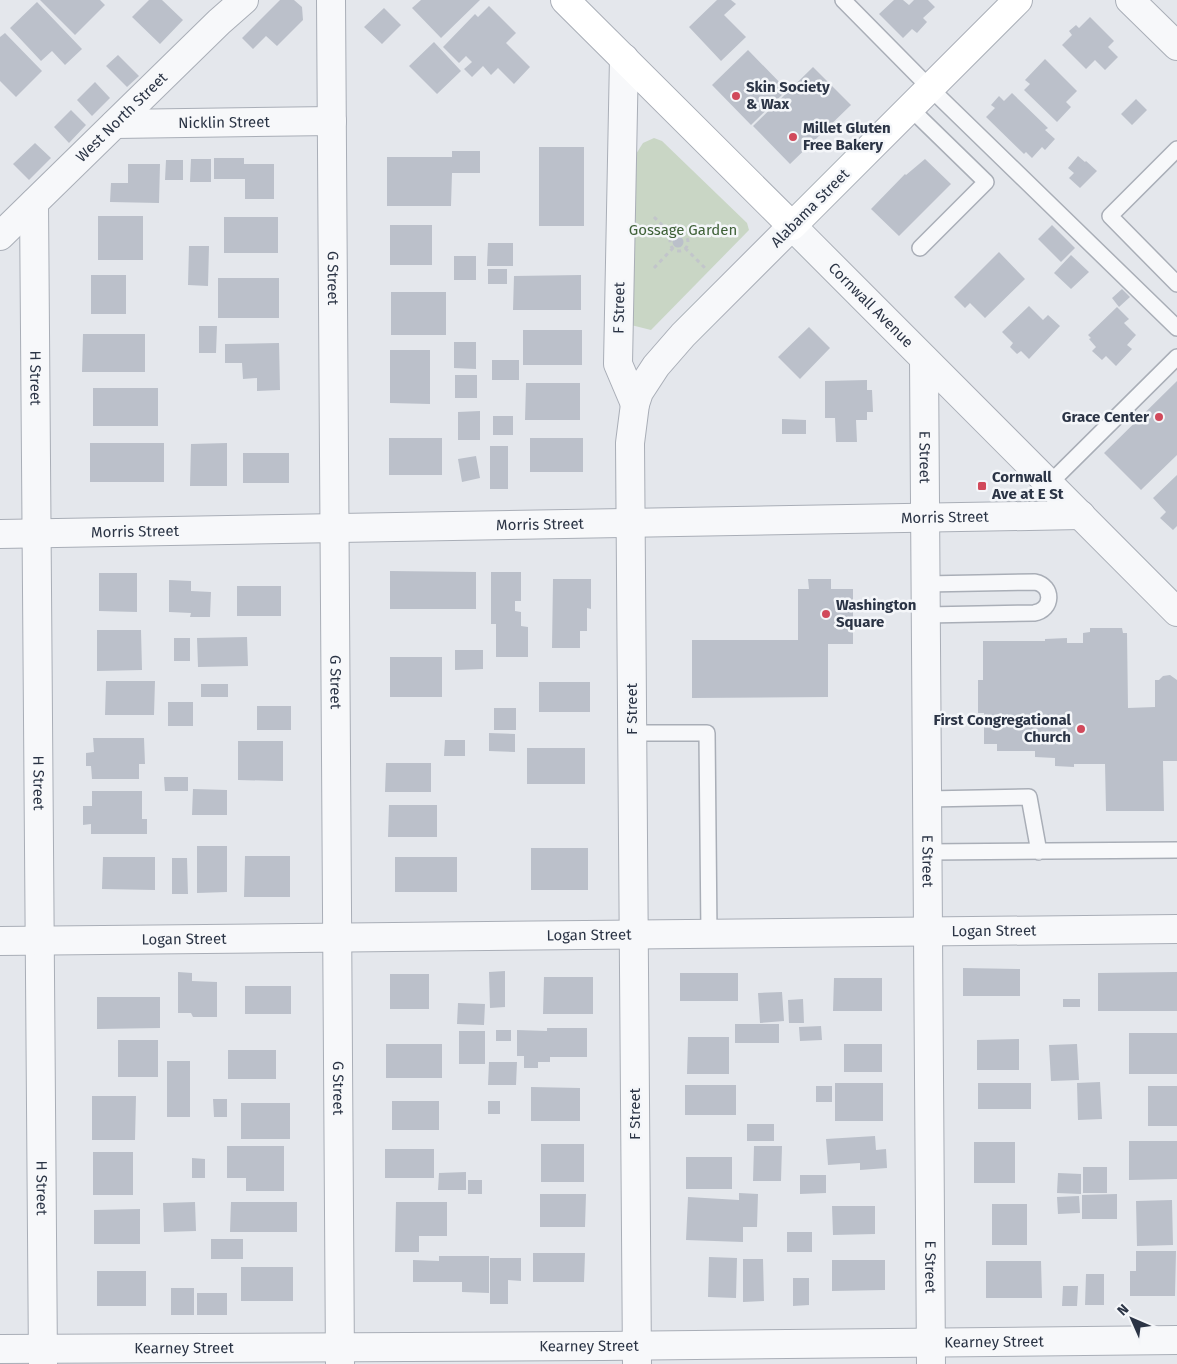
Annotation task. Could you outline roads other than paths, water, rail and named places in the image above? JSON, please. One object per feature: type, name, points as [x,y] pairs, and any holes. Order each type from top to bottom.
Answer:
[{"type":"main road","name":"Cornwall Avenue","points":[[565,0],[792,226]]},
{"type":"main road","name":"Alabama Street","points":[[792,226],[1018,0]]},
{"type":"street","name":"West North Street","points":[[0,236],[244,0]]},
{"type":"street","name":"G Street","points":[[331,0],[340,1356]]},
{"type":"street","points":[[1130,0],[1177,46]]},
{"type":"street","name":"F Street","points":[[624,58],[618,364],[635,404],[630,443],[637,1354]]},
{"type":"street","name":"Nicklin Street","points":[[115,124],[332,121]]},
{"type":"street","name":"H Street","points":[[34,203],[43,1357]]},
{"type":"street","name":"Cornwall Avenue","points":[[792,226],[1177,612]]},
{"type":"street","name":"Alabama Street","points":[[635,404],[646,380],[665,356],[690,328],[792,226]]},
{"type":"street","name":"E Street","points":[[924,359],[931,1353]]},
{"type":"street","name":"Morris Street","points":[[0,534],[1081,516]]},
{"type":"street","name":"Logan Street","points":[[0,941],[1177,929]]},
{"type":"street","name":"Kearney Street","points":[[0,1350],[43,1357],[931,1353],[1177,1340]]},
{"type":"lane","points":[[842,0],[1177,328]]},
{"type":"lane","points":[[910,108],[986,182],[920,248]]},
{"type":"lane","points":[[1177,149],[1110,216],[1177,284]]},
{"type":"lane","points":[[1049,484],[1177,357]]},
{"type":"lane","points":[[925,584],[1035,582],[1044,586],[1050,598],[1046,607],[1039,612],[926,615]]},
{"type":"lane","points":[[632,734],[707,733],[709,934]]},
{"type":"lane","points":[[927,799],[1029,797],[1039,852]]},
{"type":"lane","points":[[927,852],[1177,850]]},
{"type":"place","name":"Skin Society & Wax","points":[[736,96]]},
{"type":"place","name":"Millet Gluten Free Bakery","points":[[793,137]]},
{"type":"place","name":"Grace Center","points":[[1159,417]]},
{"type":"place","name":"Cornwall Ave at E St","points":[[982,486]]},
{"type":"place","name":"Washington Square","points":[[826,614]]},
{"type":"place","name":"First Congregational Church","points":[[1081,729]]},
{"type":"park label","name":"Gossage Garden","points":[[683,230]]}]
